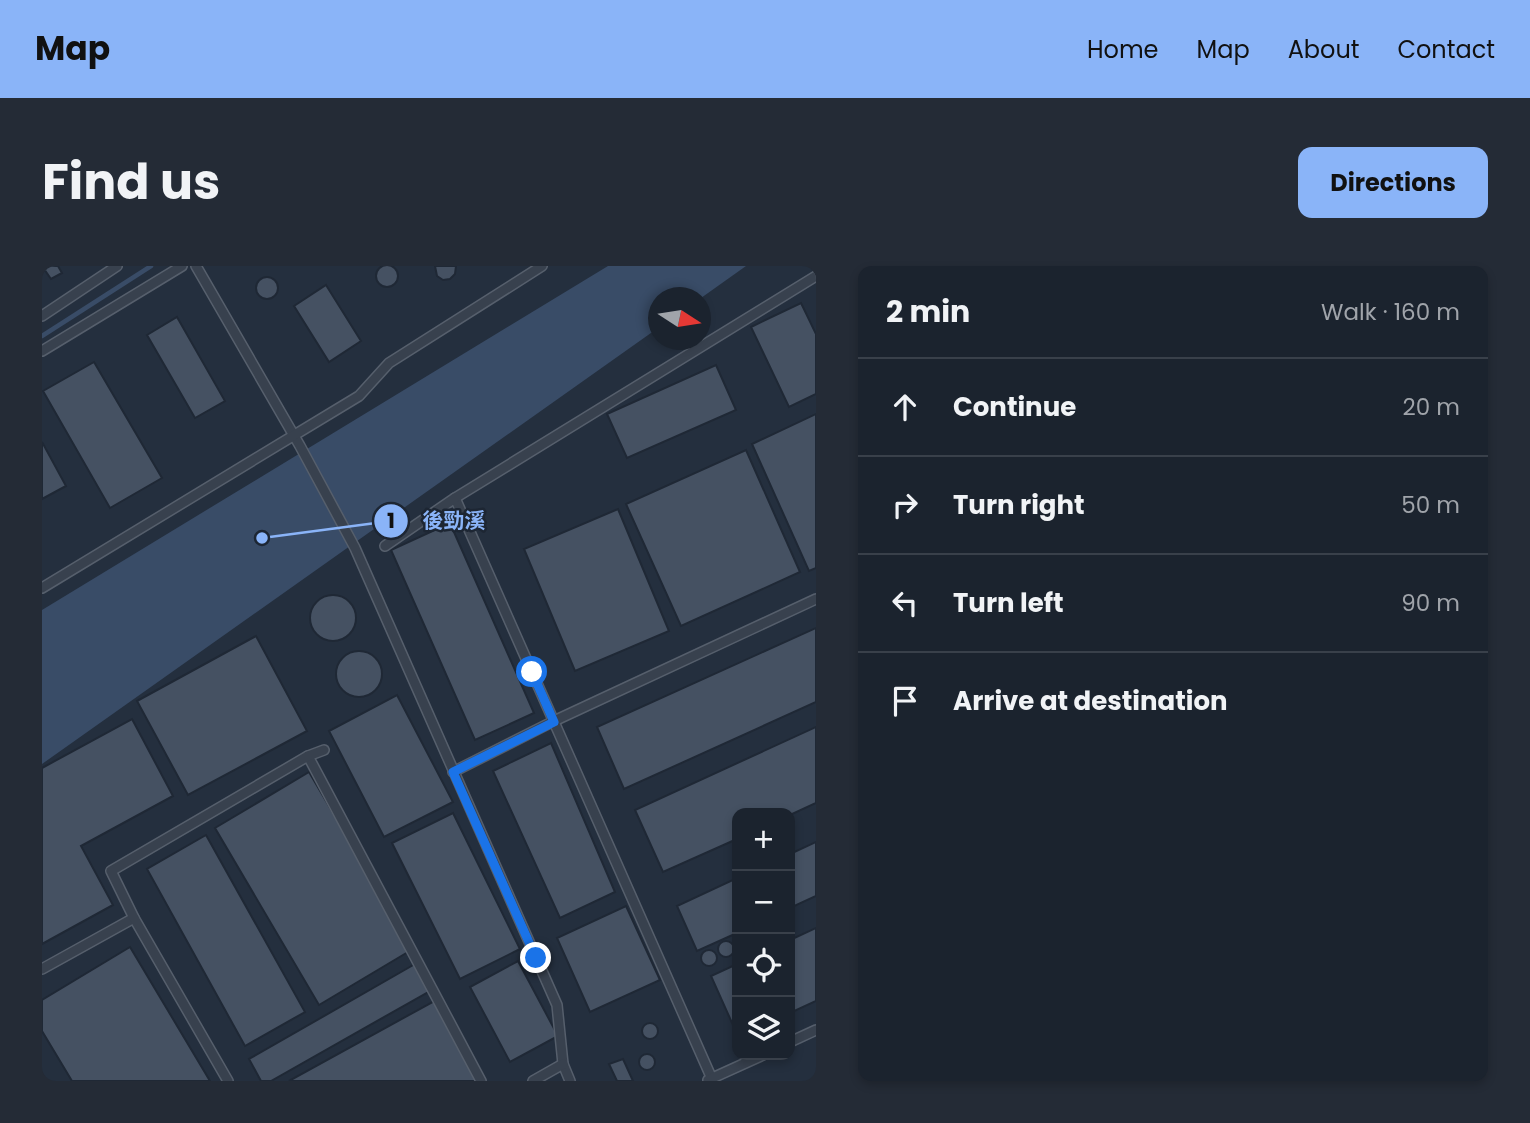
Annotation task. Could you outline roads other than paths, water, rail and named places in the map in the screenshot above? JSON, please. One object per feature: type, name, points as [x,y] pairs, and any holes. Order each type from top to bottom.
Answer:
[{"type":"lane","points":[[42,316],[117,266]]},
{"type":"lane","points":[[42,351],[182,266]]},
{"type":"lane","points":[[196,266],[300,446],[355,548],[557,1005],[563,1064],[570,1081]]},
{"type":"lane","points":[[42,588],[359,396],[389,363],[541,266]]},
{"type":"lane","points":[[385,546],[455,498],[816,276]]},
{"type":"lane","points":[[455,498],[709,1080],[752,1060]]},
{"type":"lane","points":[[453,772],[816,599]]},
{"type":"lane","points":[[228,1081],[134,918],[111,871],[308,756],[324,750]]},
{"type":"lane","points":[[308,756],[481,1081]]},
{"type":"lane","points":[[42,969],[134,918]]},
{"type":"lane","points":[[795,1040],[816,1030]]},
{"type":"lane","points":[[533,1081],[563,1064]]},
{"type":"water","points":[[608,266],[746,266],[711,291],[711,287],[648,287],[648,335],[42,764],[42,610]]},
{"type":"waterway","points":[[42,336],[151,266]]},
{"type":"place","name":"後勁溪","points":[[262,538]]}]
